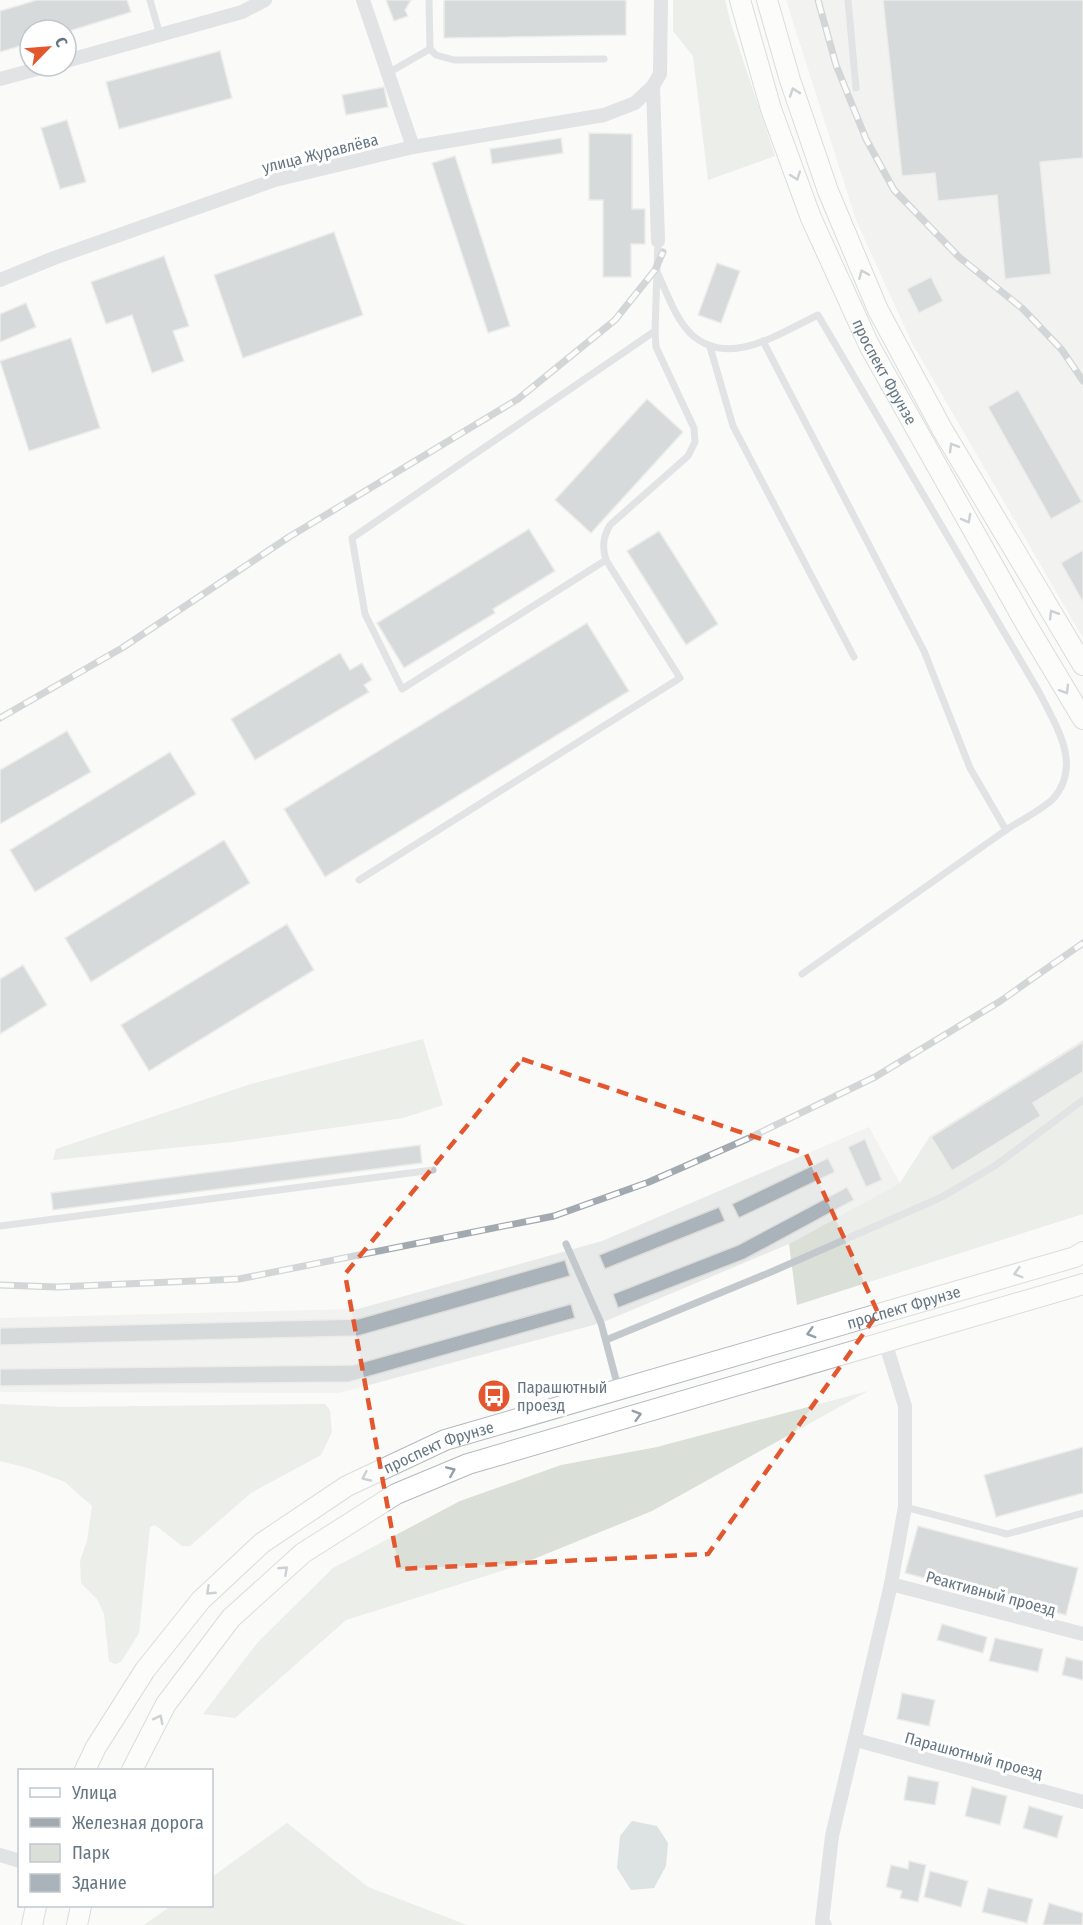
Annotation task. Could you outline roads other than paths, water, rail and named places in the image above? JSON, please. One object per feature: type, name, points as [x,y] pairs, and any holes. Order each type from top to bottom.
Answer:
[{"type":"main road","name":"проспект Фрунзе","points":[[740,0],[771,109],[811,218],[869,345],[1026,624],[1083,719]]},
{"type":"main road","name":"проспект Фрунзе","points":[[766,0],[790,80],[828,191],[878,309],[942,429],[1083,665]]},
{"type":"main road","name":"проспект Фрунзе","points":[[85,1769],[145,1670],[201,1600],[262,1543],[347,1486],[445,1440],[1075,1257],[1083,1252]]},
{"type":"main road","name":"проспект Фрунзе","points":[[133,1769],[166,1704],[231,1618],[303,1553],[396,1494],[468,1464],[1083,1284]]},
{"type":"main road","points":[[32,1925],[36,1907]]},
{"type":"main road","points":[[77,1925],[81,1907]]},
{"type":"street","points":[[78,58],[242,12],[265,0]]},
{"type":"street","points":[[363,0],[413,147]]},
{"type":"street","points":[[658,241],[653,86],[660,74],[661,0]]},
{"type":"street","points":[[0,79],[18,74]]},
{"type":"street","name":"улица Журавлёва","points":[[0,280],[54,258],[275,180],[413,147],[604,115],[634,103],[653,86]]},
{"type":"street","points":[[823,1924],[832,1836],[891,1584],[905,1507],[905,1406],[885,1342]]},
{"type":"street","name":"Реактивный проезд","points":[[891,1584],[1083,1634]]},
{"type":"street","name":"Парашютный проезд","points":[[856,1740],[1083,1802]]},
{"type":"street","points":[[0,1855],[18,1860]]},
{"type":"lane","points":[[150,0],[160,35]]},
{"type":"lane","points":[[429,0],[430,50],[436,55],[454,60],[604,59]]},
{"type":"lane","points":[[848,0],[856,88]]},
{"type":"lane","points":[[388,73],[430,50]]},
{"type":"lane","points":[[359,880],[680,678],[606,560],[603,542],[610,525],[688,456],[695,442],[694,428],[656,347],[658,241]]},
{"type":"lane","points":[[657,272],[677,314],[691,333],[710,346],[736,349],[750,347],[818,315],[1039,692],[1063,740],[1070,765],[1064,784],[1052,799],[802,974]]},
{"type":"lane","points":[[606,560],[402,689],[365,614],[352,538],[655,331]]},
{"type":"lane","points":[[763,341],[924,651],[970,768],[1006,830]]},
{"type":"lane","points":[[710,346],[733,426],[854,657]]},
{"type":"lane","points":[[606,1340],[771,1272],[942,1197],[996,1165],[1083,1100]]},
{"type":"lane","points":[[0,1226],[433,1170]]},
{"type":"lane","points":[[566,1244],[601,1323],[619,1389]]},
{"type":"lane","points":[[905,1507],[1007,1534],[1083,1513]]},
{"type":"railway","points":[[818,0],[836,65],[866,139],[894,190],[959,257],[1023,309],[1062,350],[1083,381]]},
{"type":"railway","points":[[0,718],[122,648],[289,537],[518,399],[615,320],[655,270],[663,252]]},
{"type":"railway","points":[[0,1285],[57,1287],[239,1279],[554,1216],[649,1182],[747,1139],[875,1077],[999,1002],[1083,943]]},
{"type":"place","name":"Парашютный проезд","points":[[494,1396]]}]
